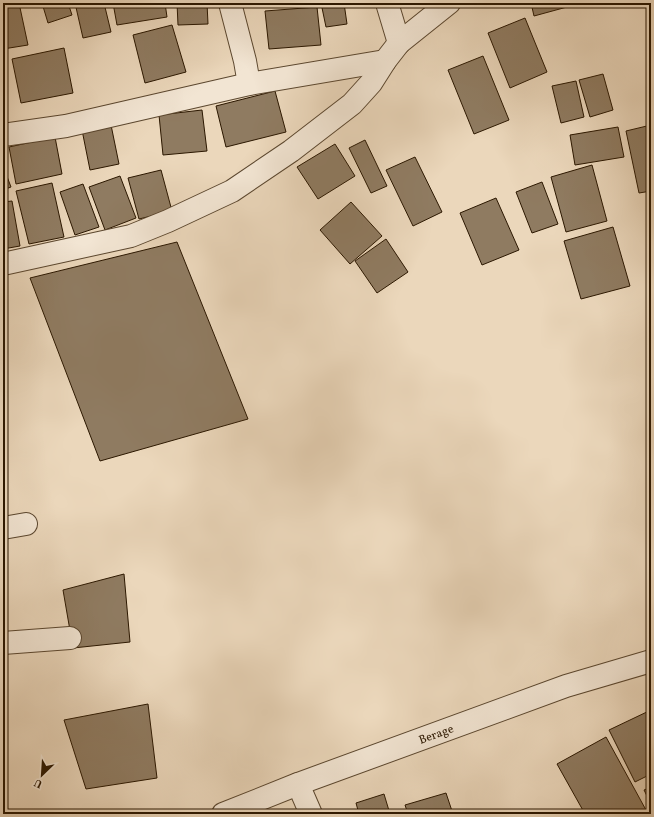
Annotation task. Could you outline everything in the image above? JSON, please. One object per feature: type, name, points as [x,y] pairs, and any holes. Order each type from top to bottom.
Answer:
[{"type":"street","points":[[230,3],[250,84]]},
{"type":"street","points":[[387,3],[399,43]]},
{"type":"street","points":[[3,264],[130,236],[168,221],[232,191],[291,151],[352,104],[371,83],[399,43],[449,3]]},
{"type":"street","points":[[3,135],[66,126],[250,84],[385,61]]},
{"type":"street","points":[[3,528],[26,524]]},
{"type":"street","points":[[3,643],[70,638]]},
{"type":"street","name":"Berage","points":[[223,814],[298,784],[566,686],[651,661]]},
{"type":"street","points":[[298,784],[311,814]]},
{"type":"building","points":[[3,3],[19,3],[28,45],[3,49]]},
{"type":"building","points":[[42,3],[68,3],[72,15],[48,23]]},
{"type":"building","points":[[75,3],[104,3],[111,32],[83,38]]},
{"type":"building","points":[[113,3],[165,3],[167,17],[117,25]]},
{"type":"building","points":[[177,3],[207,3],[208,24],[178,25]]},
{"type":"building","points":[[321,3],[344,3],[347,24],[326,27]]},
{"type":"building","points":[[531,3],[566,3],[567,7],[534,16]]},
{"type":"building","points":[[317,7],[321,45],[269,49],[265,11]]},
{"type":"building","points":[[525,18],[547,72],[510,88],[488,33]]},
{"type":"building","points":[[172,25],[186,72],[145,83],[133,35]]},
{"type":"building","points":[[64,48],[73,93],[21,103],[12,59]]},
{"type":"building","points":[[483,56],[509,120],[474,134],[448,70]]},
{"type":"building","points":[[603,74],[613,110],[590,117],[579,80]]},
{"type":"building","points":[[576,81],[584,117],[561,123],[552,86]]},
{"type":"building","points":[[275,91],[286,132],[226,147],[216,106]]},
{"type":"building","points":[[202,110],[207,151],[163,155],[159,115]]},
{"type":"building","points":[[111,125],[119,164],[90,170],[82,130]]},
{"type":"building","points":[[651,125],[651,191],[639,193],[626,131]]},
{"type":"building","points":[[618,127],[624,157],[575,165],[570,135]]},
{"type":"building","points":[[55,137],[62,174],[16,184],[9,147]]},
{"type":"building","points":[[365,140],[387,186],[371,193],[349,148]]},
{"type":"building","points":[[335,144],[355,176],[318,199],[297,167]]},
{"type":"building","points":[[415,157],[442,212],[413,226],[386,170]]},
{"type":"building","points":[[592,165],[607,221],[566,232],[551,177]]},
{"type":"building","points":[[3,166],[11,187],[3,190]]},
{"type":"building","points":[[161,170],[172,211],[139,219],[128,178]]},
{"type":"building","points":[[120,176],[136,218],[105,230],[89,187]]},
{"type":"building","points":[[542,182],[558,224],[532,233],[516,192]]},
{"type":"building","points":[[52,183],[64,237],[29,244],[16,191]]},
{"type":"building","points":[[83,184],[99,227],[75,235],[60,192]]},
{"type":"building","points":[[496,198],[519,250],[482,265],[460,213]]},
{"type":"building","points":[[12,201],[20,246],[3,249],[3,202]]},
{"type":"building","points":[[351,202],[382,236],[350,264],[320,230]]},
{"type":"building","points":[[613,227],[630,286],[581,299],[564,241]]},
{"type":"building","points":[[386,239],[408,272],[377,293],[355,261]]},
{"type":"building","points":[[177,242],[248,419],[100,461],[30,278]]},
{"type":"building","points":[[124,574],[130,642],[73,648],[63,590]]},
{"type":"building","points":[[148,704],[157,778],[86,789],[64,720]]},
{"type":"building","points":[[651,710],[651,774],[635,782],[609,730]]},
{"type":"building","points":[[606,737],[646,810],[638,814],[585,814],[557,764]]},
{"type":"building","points":[[651,787],[651,804],[644,790]]},
{"type":"building","points":[[446,793],[453,814],[408,814],[405,805]]},
{"type":"building","points":[[384,794],[390,814],[359,814],[356,803]]}]
